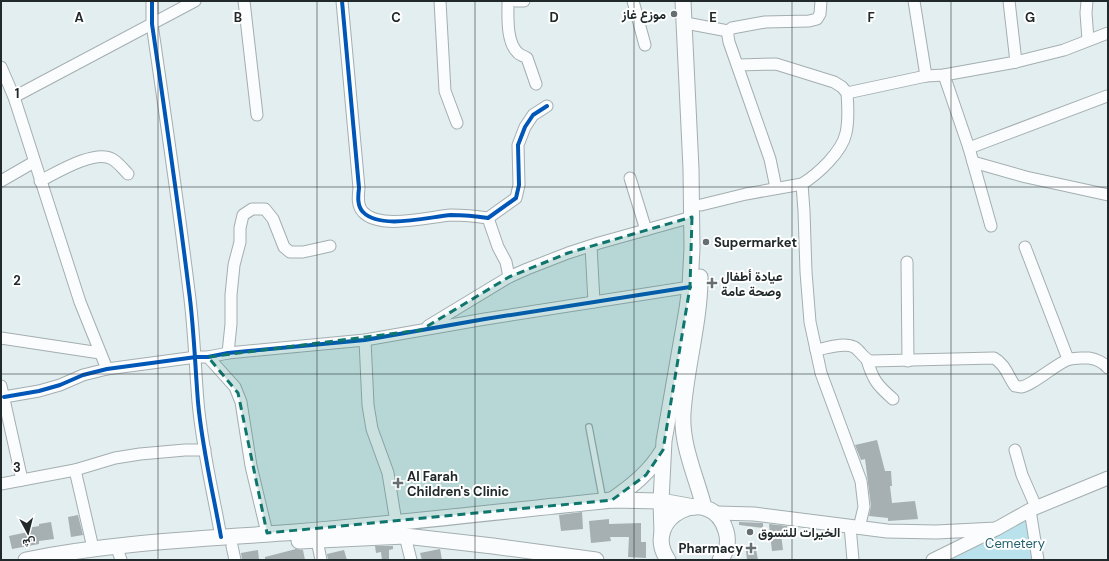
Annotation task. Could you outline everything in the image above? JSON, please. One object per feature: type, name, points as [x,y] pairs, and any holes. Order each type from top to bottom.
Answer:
[{"type":"main road","points":[[683,1],[700,285],[683,414],[684,443],[705,509]]},
{"type":"main road","points":[[668,560],[662,549],[661,501],[664,450],[690,287],[696,211],[691,1]]},
{"type":"main road","points":[[607,501],[646,475],[664,450]]},
{"type":"main road","points":[[26,560],[93,548],[229,548],[267,533],[607,501],[661,501],[705,509],[724,526],[727,536],[726,556]]},
{"type":"main road","points":[[662,534],[665,526],[673,515],[685,508],[705,509]]},
{"type":"main road","points":[[71,560],[317,540],[405,536],[596,560]]},
{"type":"street","points":[[152,1],[152,24],[181,223],[196,357],[198,403],[205,450],[229,548]]},
{"type":"street","points":[[14,97],[195,1]]},
{"type":"street","points":[[244,1],[257,115]]},
{"type":"street","points":[[342,1],[358,181],[358,200],[362,211],[369,217],[381,221],[399,222],[452,215],[488,218],[516,198],[519,185],[518,145],[525,127],[533,115],[547,106]]},
{"type":"street","points":[[440,1],[445,91],[457,123]]},
{"type":"street","points":[[508,1],[508,25],[512,42],[518,53],[527,58],[536,84]]},
{"type":"street","points":[[516,1],[524,1]]},
{"type":"street","points":[[633,1],[645,45]]},
{"type":"street","points":[[691,24],[728,31],[732,28],[765,22],[809,21],[817,19],[820,14],[821,1]]},
{"type":"street","points":[[914,1],[926,76]]},
{"type":"street","points":[[1009,1],[1016,62]]},
{"type":"street","points":[[1087,1],[1086,13],[1088,40]]},
{"type":"street","points":[[728,31],[729,42],[770,159],[776,188]]},
{"type":"street","points":[[848,93],[926,76],[944,75],[1016,62],[1064,50],[1108,33]]},
{"type":"street","points":[[421,330],[509,277],[568,253],[646,230],[746,194],[802,184],[809,179],[824,165],[841,144],[846,135],[848,120],[848,93],[834,82],[776,64],[738,65]]},
{"type":"street","points":[[1,67],[14,97],[80,302],[107,369]]},
{"type":"street","points":[[944,75],[969,148],[991,226]]},
{"type":"street","points":[[969,148],[1107,96]]},
{"type":"street","points":[[40,181],[86,160],[100,156],[112,159],[128,174]]},
{"type":"street","points":[[1,181],[34,162]]},
{"type":"street","points":[[973,162],[1026,177],[1108,195]]},
{"type":"street","points":[[630,178],[646,230]]},
{"type":"street","points":[[802,184],[810,322],[821,373],[860,481],[864,507],[855,527],[854,560]]},
{"type":"street","points":[[228,352],[234,265],[240,242],[240,228],[243,215],[252,210],[265,209],[273,219],[284,247],[290,252],[303,252],[330,246]]},
{"type":"street","points":[[488,218],[498,247],[506,262],[509,277]]},
{"type":"street","points":[[591,246],[594,302]]},
{"type":"street","points":[[1025,247],[1068,359]]},
{"type":"street","points":[[907,262],[908,361]]},
{"type":"street","points":[[22,480],[2,391],[39,391],[83,375],[107,369],[196,357],[208,357],[228,352],[313,346],[365,340],[690,287]]},
{"type":"street","points":[[1,338],[100,353]]},
{"type":"street","points":[[365,340],[368,404],[371,423],[388,473],[396,522]]},
{"type":"street","points":[[816,350],[843,346],[855,347],[867,360],[872,376],[880,388],[893,399]]},
{"type":"street","points":[[208,357],[235,387],[238,393],[241,402],[251,466],[267,533]]},
{"type":"street","points":[[867,360],[908,361],[994,358],[1000,361],[1015,386],[1020,387],[1026,386],[1068,359],[1095,358],[1108,368]]},
{"type":"street","points":[[1,484],[75,470],[114,458],[185,450],[205,450]]},
{"type":"street","points":[[1015,450],[1033,508],[1038,560]]},
{"type":"street","points":[[75,470],[93,548]]},
{"type":"street","points":[[933,560],[996,529],[1033,508],[1108,478]]},
{"type":"street","points":[[705,509],[887,531],[936,532],[996,529]]},
{"type":"street","points":[[405,536],[411,560]]},
{"type":"street","points":[[317,540],[321,560]]},
{"type":"lane","points":[[589,427],[607,501]]},
{"type":"highlighted area","points":[[692,217],[690,287],[663,450],[646,475],[612,500],[267,533],[238,393],[208,357],[421,330],[509,277],[568,253]]},
{"type":"green space","name":"Cemetery","points":[[1029,516],[1036,560],[941,560]]},
{"type":"building","points":[[877,440],[885,471],[891,471],[892,486],[890,486],[892,503],[915,501],[918,519],[888,521],[888,518],[869,516],[871,506],[865,459],[861,460],[855,445]]},
{"type":"building","points":[[582,512],[583,529],[561,531],[559,515]]},
{"type":"building","points":[[78,515],[83,535],[71,537],[68,517]]},
{"type":"building","points":[[609,519],[609,524],[641,523],[641,542],[646,542],[646,558],[628,557],[629,537],[610,537],[611,541],[591,543],[589,521]]},
{"type":"building","points":[[51,522],[54,539],[39,541],[39,544],[12,549],[9,536],[28,532],[27,528]]},
{"type":"building","points":[[739,522],[763,523],[763,528],[739,525]]},
{"type":"building","points":[[769,524],[787,526],[788,533],[781,534],[783,550],[772,551]]},
{"type":"building","points":[[375,546],[393,546],[393,549],[389,550],[389,560],[382,560],[381,552],[376,553]]},
{"type":"building","points":[[296,549],[303,550],[305,560],[265,560],[265,557]]},
{"type":"building","points":[[440,549],[442,560],[422,560],[420,553]]},
{"type":"building","points":[[756,549],[758,560],[747,560],[746,551]]},
{"type":"building","points":[[258,550],[259,560],[242,560],[241,553]]},
{"type":"building","points":[[344,550],[347,560],[328,560],[327,554]]},
{"type":"cycle path","points":[[152,1],[152,24],[191,305],[200,419],[221,537]]},
{"type":"cycle path","points":[[342,1],[359,188],[358,201],[361,210],[371,217],[392,221],[418,220],[451,215],[488,218],[516,198],[519,185],[518,145],[525,127],[533,115],[547,106]]},
{"type":"cycle path","points":[[4,397],[39,391],[60,385],[83,375],[107,369],[196,357],[208,357],[228,353],[365,340],[485,319],[690,287]]},
{"type":"place","name":"موزع غاز","points":[[674,14]]},
{"type":"place","name":"Supermarket","points":[[706,242]]},
{"type":"place","name":"عيادة أطفال وصحة عامة","points":[[712,283]]},
{"type":"place","name":"Al Farah Children's Clinic","points":[[398,483]]},
{"type":"place","name":"الخيرات للتسوق","points":[[750,532]]},
{"type":"place","name":"Pharmacy","points":[[751,548]]}]
